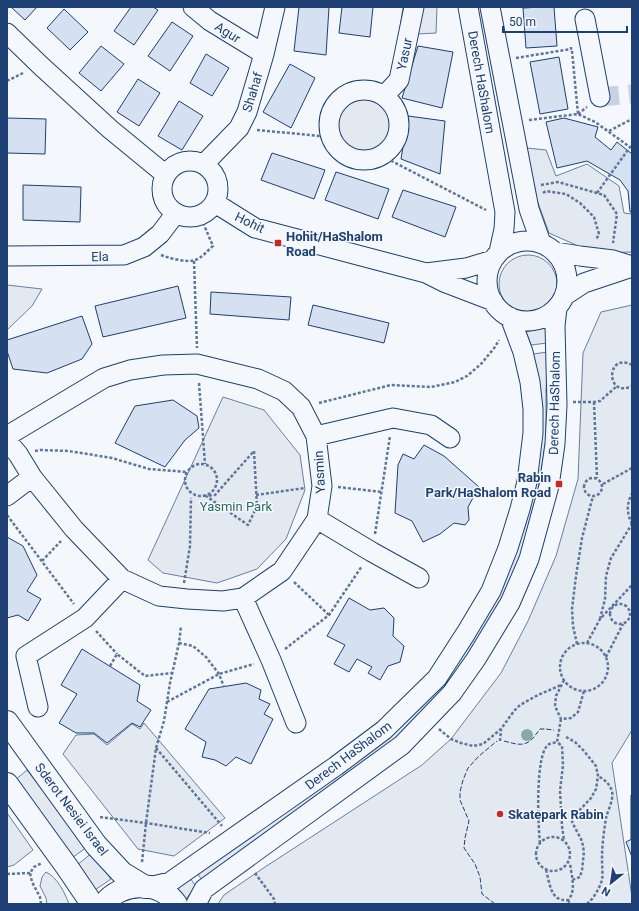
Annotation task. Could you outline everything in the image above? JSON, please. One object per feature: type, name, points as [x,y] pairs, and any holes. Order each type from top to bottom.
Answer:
[{"type":"main road","name":"Sderot Nesiei Israel","points":[[7,722],[96,845],[122,873],[147,887],[157,889],[164,893],[176,904]]},
{"type":"main road","points":[[7,784],[67,867],[91,904]]},
{"type":"main road","points":[[104,904],[110,897],[121,890],[133,887],[147,887]]},
{"type":"street","name":"Agur","points":[[193,7],[210,21],[264,54]]},
{"type":"street","name":"Shahaf","points":[[204,164],[239,128],[247,112],[264,54],[275,7]]},
{"type":"street","name":"Yasur","points":[[384,96],[399,80],[414,7]]},
{"type":"street","name":"Derech HaShalom","points":[[468,7],[505,212],[504,229],[496,256]]},
{"type":"street","name":"Derech HaShalom","points":[[490,7],[529,209],[548,248]]},
{"type":"street","points":[[585,19],[600,97]]},
{"type":"street","points":[[7,33],[110,129],[166,175]]},
{"type":"street","points":[[368,91],[384,96],[394,108],[399,119],[398,133],[394,145],[382,156],[374,159],[360,160],[349,157],[337,148],[331,137],[329,121],[333,110],[344,96],[355,92],[368,91]]},
{"type":"street","points":[[196,161],[204,164],[216,177],[218,195],[215,203],[209,210],[193,217],[176,213],[164,200],[162,192],[166,175],[171,168],[179,163],[196,161]]},
{"type":"street","name":"Hohit","points":[[215,203],[255,228],[426,273],[446,283],[493,301]]},
{"type":"street","name":"Ela","points":[[7,256],[124,255],[144,247],[160,234],[176,213]]},
{"type":"street","points":[[530,241],[548,248],[580,256],[613,260],[632,266],[584,284],[561,302],[547,316],[535,320],[522,320],[510,317],[500,310],[493,301],[487,280],[489,270],[496,256],[508,246],[519,242],[530,241]]},
{"type":"street","points":[[548,248],[561,259],[567,277],[567,287],[561,302]]},
{"type":"street","name":"Hohit","points":[[426,273],[466,268],[496,256]]},
{"type":"street","name":"Derech HaShalom","points":[[196,904],[204,889],[402,745],[452,694],[476,659],[510,603],[529,559],[549,486],[555,444],[557,405],[555,326],[561,302]]},
{"type":"street","name":"Derech HaShalom","points":[[147,887],[170,882],[336,766],[384,730],[437,678],[466,633],[490,591],[508,548],[520,509],[528,475],[533,433],[533,409],[530,382],[523,352],[510,317]]},
{"type":"street","name":"Yasmin","points":[[7,436],[104,378],[130,370],[162,365],[197,364],[258,379],[284,391],[301,408],[316,436],[322,486],[317,519],[282,570],[243,598],[223,601],[187,600],[160,596],[122,579],[74,529],[32,477],[13,448]]},
{"type":"street","points":[[316,436],[393,418],[431,425],[450,438]]},
{"type":"street","points":[[7,496],[32,477]]},
{"type":"street","points":[[317,519],[419,578]]},
{"type":"street","points":[[38,707],[26,656],[85,618],[122,579]]},
{"type":"street","points":[[243,598],[271,660],[296,723]]},
{"type":"path","points":[[571,42],[578,114]]},
{"type":"path","points":[[500,60],[571,49]]},
{"type":"path","points":[[512,123],[578,114],[596,122],[631,147],[596,193]]},
{"type":"path","points":[[609,132],[632,119]]},
{"type":"path","points":[[239,128],[331,137]]},
{"type":"path","points":[[382,156],[492,213]]},
{"type":"path","points":[[558,182],[604,195],[616,214],[613,248]]},
{"type":"path","points":[[541,194],[546,190],[566,194],[580,203],[594,217],[599,234],[594,244]]},
{"type":"path","points":[[144,247],[162,256],[176,260],[194,261],[213,246],[204,225]]},
{"type":"path","points":[[194,261],[197,364],[205,464]]},
{"type":"path","points":[[301,408],[391,386],[431,387],[455,382],[467,376],[481,364],[495,347],[501,335]]},
{"type":"path","points":[[631,388],[623,388],[614,384],[611,374],[614,368],[622,362],[632,364]]},
{"type":"path","points":[[582,402],[600,401],[617,386]]},
{"type":"path","points":[[594,402],[597,478],[600,480],[603,487],[601,493],[596,496],[590,496],[586,492],[584,486],[585,483],[588,479],[597,478]]},
{"type":"path","points":[[13,448],[69,451],[112,458],[149,469],[186,472]]},
{"type":"path","points":[[206,496],[215,490],[218,480],[217,474],[210,466],[205,464],[200,463],[190,467],[186,472],[185,477],[186,488],[195,495],[200,496],[206,496],[214,496],[254,451],[257,506],[248,525],[206,496]]},
{"type":"path","points":[[602,484],[632,468]]},
{"type":"path","points":[[256,495],[322,486],[382,492]]},
{"type":"path","points":[[587,643],[600,619],[605,599],[606,576],[611,558],[632,524],[628,516],[627,507],[629,498],[632,494]]},
{"type":"path","points":[[577,644],[573,626],[572,608],[582,538],[593,496]]},
{"type":"path","points":[[184,587],[190,546],[191,498]]},
{"type":"path","points":[[7,515],[85,618],[117,654],[145,676],[172,673]]},
{"type":"path","points":[[42,560],[74,529]]},
{"type":"path","points":[[282,570],[329,615]]},
{"type":"path","points":[[623,624],[612,620],[610,613],[612,608],[632,586]]},
{"type":"path","points":[[600,619],[616,604],[621,603],[627,605],[631,611],[628,620],[623,624],[606,658]]},
{"type":"path","points":[[628,620],[632,623]]},
{"type":"path","points":[[142,862],[156,748],[164,721],[181,626]]},
{"type":"path","points":[[179,643],[193,646],[206,656],[219,674],[224,687]]},
{"type":"path","points":[[587,643],[603,652],[608,664],[606,677],[602,683],[597,687],[584,691],[573,688],[564,680],[561,674],[560,661],[567,649],[577,644],[587,643]]},
{"type":"path","points":[[110,666],[117,654]]},
{"type":"path","points":[[167,702],[219,674],[271,660]]},
{"type":"path","points":[[557,742],[561,720],[555,706],[556,696],[564,680]]},
{"type":"path","points":[[439,729],[451,739],[461,743],[473,746],[483,744],[501,729],[520,705],[561,685]]},
{"type":"path","points":[[561,720],[572,718],[578,712],[584,691]]},
{"type":"path","points":[[500,741],[501,729]]},
{"type":"path","points":[[566,737],[575,742],[584,751],[596,766],[598,776],[596,789],[591,798],[575,815],[572,822],[582,842],[584,852],[580,877],[572,880]]},
{"type":"path","points":[[557,742],[562,746],[563,765],[560,791],[562,826],[564,840],[570,849],[571,855],[568,864],[560,871],[554,872],[543,869],[536,859],[537,848],[540,843],[548,838],[554,837],[564,840]]},
{"type":"path","points":[[540,843],[538,824],[541,763],[545,748],[548,744],[557,742]]},
{"type":"path","points":[[156,748],[224,828]]},
{"type":"path","points":[[587,904],[600,885],[602,878],[604,838],[612,792],[607,781],[598,776]]},
{"type":"path","points":[[96,817],[216,834]]},
{"type":"path","points":[[41,904],[40,896],[32,882],[30,873],[34,867],[46,860]]},
{"type":"path","points":[[546,870],[553,894],[563,901],[568,900],[572,895],[572,880],[569,861]]},
{"type":"path","points":[[255,872],[274,899],[275,904]]},
{"type":"path","points":[[7,874],[30,873]]},
{"type":"path","points":[[568,900],[570,904]]},
{"type":"green space","points":[[403,7],[437,7],[436,33],[399,35]]},
{"type":"green space","points":[[359,96],[375,99],[388,109],[395,125],[392,138],[379,153],[366,155],[346,147],[335,127],[342,105]]},
{"type":"green space","points":[[527,148],[546,150],[556,176],[587,164],[619,186],[624,213],[632,214],[632,252],[594,253],[549,233],[530,181]]},
{"type":"green space","points":[[522,255],[534,255],[549,263],[557,278],[557,290],[549,305],[534,313],[522,313],[507,305],[499,290],[499,278],[507,263]]},
{"type":"green space","points":[[7,285],[42,289],[32,306],[7,330]]},
{"type":"green space","points":[[632,305],[632,730],[612,763],[632,904],[218,904],[224,895],[262,869],[422,765],[451,739],[501,673],[528,621],[556,556],[578,479],[583,353],[601,312]]},
{"type":"green space","points":[[546,327],[547,343],[531,345],[526,332]]},
{"type":"green space","points":[[548,352],[546,439],[537,497],[522,554],[510,583],[494,613],[451,681],[397,738],[202,880],[197,873],[392,732],[516,552],[525,526],[532,496],[533,354]]},
{"type":"green space","name":"Yasmin Park","points":[[223,397],[264,410],[300,455],[305,490],[286,539],[257,569],[217,583],[163,573],[148,560]]},
{"type":"green space","points":[[144,723],[225,818],[174,856],[138,849],[63,754],[76,735],[94,734],[107,745],[132,724],[140,729]]},
{"type":"green space","points":[[27,770],[87,847],[72,858],[14,781]]},
{"type":"green space","points":[[7,813],[33,850],[14,865],[7,867]]},
{"type":"green space","points":[[92,853],[111,879],[95,890],[77,865]]},
{"type":"green space","points":[[46,872],[57,881],[69,904],[47,904],[46,898],[40,886],[42,877]]},
{"type":"green space","points":[[189,877],[196,886],[186,899],[176,887]]},
{"type":"building","points":[[11,7],[37,7],[25,20]]},
{"type":"building","points":[[131,7],[153,7],[158,10],[134,45],[114,31]]},
{"type":"building","points":[[299,7],[329,7],[326,55],[294,51]]},
{"type":"building","points":[[342,7],[373,7],[370,37],[339,33]]},
{"type":"building","points":[[554,7],[557,46],[526,48],[523,8]]},
{"type":"building","points":[[64,9],[88,32],[70,50],[47,28]]},
{"type":"building","points":[[172,22],[193,36],[170,71],[148,56]]},
{"type":"building","points":[[101,46],[124,64],[101,91],[79,73]]},
{"type":"building","points":[[418,46],[453,52],[442,108],[402,98]]},
{"type":"building","points":[[206,54],[229,68],[212,96],[190,83]]},
{"type":"building","points":[[559,57],[568,109],[540,114],[530,62]]},
{"type":"building","points":[[290,64],[315,78],[291,128],[263,112]]},
{"type":"building","points":[[138,79],[160,93],[139,126],[117,112]]},
{"type":"building","points":[[179,101],[203,116],[182,150],[158,136]]},
{"type":"building","points":[[408,116],[445,121],[440,174],[401,159]]},
{"type":"building","points":[[7,118],[46,119],[45,154],[7,153]]},
{"type":"building","points":[[564,118],[598,127],[595,137],[611,150],[617,142],[632,154],[632,212],[630,212],[628,191],[620,180],[587,161],[557,168],[546,122]]},
{"type":"building","points":[[272,153],[325,170],[314,199],[261,180]]},
{"type":"building","points":[[336,172],[389,189],[378,219],[325,200]]},
{"type":"building","points":[[23,185],[81,187],[80,222],[23,220]]},
{"type":"building","points":[[403,190],[456,207],[445,237],[392,217]]},
{"type":"building","points":[[178,286],[186,318],[103,337],[95,306]]},
{"type":"building","points":[[211,292],[291,297],[289,320],[210,314]]},
{"type":"building","points":[[313,305],[389,323],[384,343],[308,325]]},
{"type":"building","points":[[82,316],[92,344],[82,359],[47,373],[13,369],[7,351],[7,340]]},
{"type":"building","points":[[173,400],[197,416],[199,428],[185,440],[165,467],[115,443],[135,406]]},
{"type":"building","points":[[424,445],[444,456],[479,487],[468,507],[469,520],[465,525],[454,523],[440,534],[423,542],[412,521],[395,513],[398,465],[403,454],[414,459]]},
{"type":"building","points":[[7,537],[23,546],[37,575],[27,591],[41,599],[28,621],[18,615],[7,618]]},
{"type":"building","points":[[349,598],[370,610],[384,608],[394,618],[393,636],[404,646],[400,662],[388,666],[380,680],[368,673],[372,667],[357,659],[349,672],[334,664],[345,645],[327,636]]},
{"type":"building","points":[[82,649],[140,685],[137,701],[151,710],[140,727],[132,723],[107,743],[94,733],[76,733],[59,723],[77,694],[61,685]]},
{"type":"building","points":[[246,683],[261,690],[259,699],[270,704],[264,714],[273,719],[251,764],[236,757],[226,766],[215,760],[202,757],[206,742],[185,729],[209,689]]},
{"type":"building","points":[[632,795],[632,816],[631,816]]},
{"type":"building","points":[[631,816],[632,839],[631,840]]},
{"type":"building","points":[[632,839],[632,857],[626,842]]},
{"type":"tunnel","points":[[600,97],[632,94]]},
{"type":"fence","points":[[504,741],[524,744],[531,740],[540,729],[554,730]]},
{"type":"fence","points":[[495,904],[482,894],[480,877],[475,864],[464,848],[469,821],[460,800],[460,792],[468,768],[479,756],[497,741]]},
{"type":"place","name":"Hohit/HaShalom Road","points":[[278,243]]},
{"type":"place","name":"Rabin Park/HaShalom Road","points":[[559,484]]},
{"type":"place","name":"Skatepark Rabin","points":[[500,814]]}]
